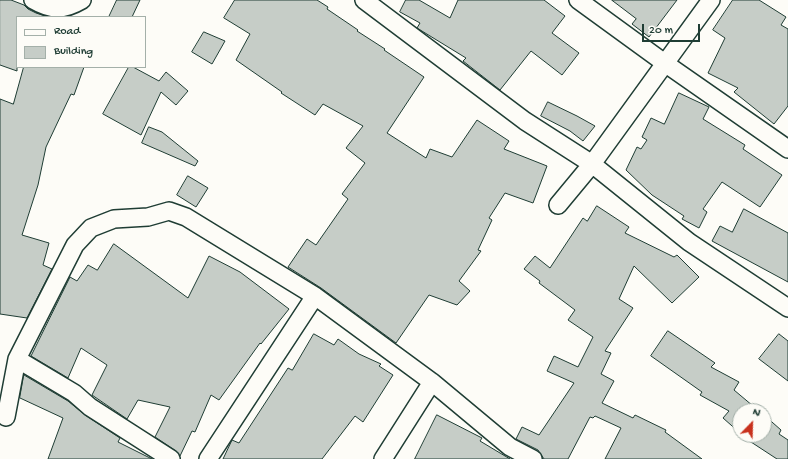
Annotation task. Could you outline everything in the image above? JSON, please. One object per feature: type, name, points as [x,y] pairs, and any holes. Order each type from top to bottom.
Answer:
[{"type":"street","points":[[33,0],[45,7],[60,8],[68,7],[82,0]]},
{"type":"street","points":[[364,0],[525,121],[592,164],[688,242],[788,308]]},
{"type":"street","points":[[578,0],[666,64],[788,149]]},
{"type":"street","points":[[558,205],[592,164],[711,0]]},
{"type":"street","points":[[6,417],[17,360],[75,245],[92,228],[114,219],[148,217],[169,211],[186,217],[315,296],[432,382],[510,447],[533,459]]},
{"type":"street","points":[[208,459],[315,296]]},
{"type":"street","points":[[17,360],[74,393],[90,407],[171,459]]},
{"type":"street","points":[[383,459],[432,382]]},
{"type":"building","points":[[0,0],[11,0],[45,16],[16,16],[17,71],[0,65]]},
{"type":"building","points":[[117,0],[140,0],[132,16],[109,16]]},
{"type":"building","points":[[235,0],[317,0],[328,7],[327,9],[358,30],[357,31],[424,77],[387,133],[426,158],[430,149],[452,157],[477,120],[509,141],[504,149],[547,166],[533,203],[505,193],[489,218],[492,220],[478,250],[481,251],[459,281],[470,291],[457,305],[429,295],[396,343],[321,288],[288,267],[307,239],[316,245],[348,199],[342,194],[365,163],[346,148],[363,126],[323,104],[315,115],[281,93],[282,92],[236,60],[250,34],[224,18]]},
{"type":"building","points":[[406,0],[419,0],[450,18],[458,0],[544,0],[565,16],[552,33],[579,53],[562,75],[531,51],[500,90],[463,61],[466,58],[417,28],[420,23],[400,12]]},
{"type":"building","points":[[612,0],[677,0],[649,37],[632,24],[636,19]]},
{"type":"building","points":[[733,0],[759,0],[786,17],[781,25],[788,29],[788,106],[774,124],[734,92],[738,88],[708,73],[725,38],[713,30]]},
{"type":"building","points":[[204,32],[225,41],[212,64],[192,52]]},
{"type":"building","points":[[24,68],[84,68],[74,95],[71,94],[46,147],[38,185],[22,235],[49,243],[43,265],[52,269],[27,318],[0,314],[0,99],[13,104]]},
{"type":"building","points":[[128,68],[135,68],[159,81],[166,72],[188,91],[176,105],[161,92],[141,135],[103,114]]},
{"type":"building","points":[[679,93],[709,107],[703,119],[745,145],[743,149],[782,175],[760,207],[722,182],[703,209],[707,212],[699,228],[682,219],[684,216],[652,195],[626,170],[637,147],[641,149],[647,140],[642,137],[651,118],[664,124]]},
{"type":"building","points":[[548,102],[595,126],[583,141],[570,131],[541,116]]},
{"type":"building","points":[[149,127],[162,132],[198,161],[195,166],[142,143]]},
{"type":"building","points":[[188,176],[208,188],[196,207],[177,195]]},
{"type":"building","points":[[597,206],[629,227],[625,233],[674,257],[677,255],[699,277],[672,303],[634,266],[619,299],[633,308],[605,351],[611,353],[601,374],[614,381],[602,403],[633,418],[635,415],[666,430],[665,432],[702,459],[605,459],[621,428],[595,416],[593,418],[590,417],[568,459],[544,459],[538,450],[516,439],[522,427],[539,435],[574,383],[547,371],[554,356],[578,367],[593,337],[568,320],[575,310],[539,283],[540,281],[524,269],[535,256],[550,268],[583,218],[587,221]]},
{"type":"building","points":[[744,209],[788,233],[788,282],[712,241],[720,226],[732,232]]},
{"type":"building","points":[[114,244],[188,298],[209,256],[240,272],[289,309],[261,344],[260,343],[219,400],[211,395],[195,432],[192,431],[180,456],[176,451],[155,437],[170,407],[138,400],[127,419],[92,395],[107,365],[81,348],[68,378],[31,356],[70,277],[77,281],[88,265],[97,270]]},
{"type":"building","points":[[668,331],[715,363],[711,367],[739,382],[734,390],[749,403],[732,403],[732,426],[723,418],[729,411],[700,395],[702,392],[651,356]]},
{"type":"building","points":[[314,334],[334,345],[338,339],[359,354],[381,364],[379,366],[393,375],[363,422],[355,416],[322,459],[223,459],[232,440],[239,443],[288,368],[292,370]]},
{"type":"building","points":[[779,334],[788,341],[788,381],[759,359]]},
{"type":"building","points":[[24,375],[68,401],[85,415],[120,438],[118,442],[152,459],[48,459],[63,418],[20,398]]},
{"type":"building","points":[[437,415],[482,438],[480,441],[510,459],[415,459]]},
{"type":"building","points":[[772,422],[781,430],[779,434],[788,440],[788,459],[777,459],[753,443],[772,443]]}]
